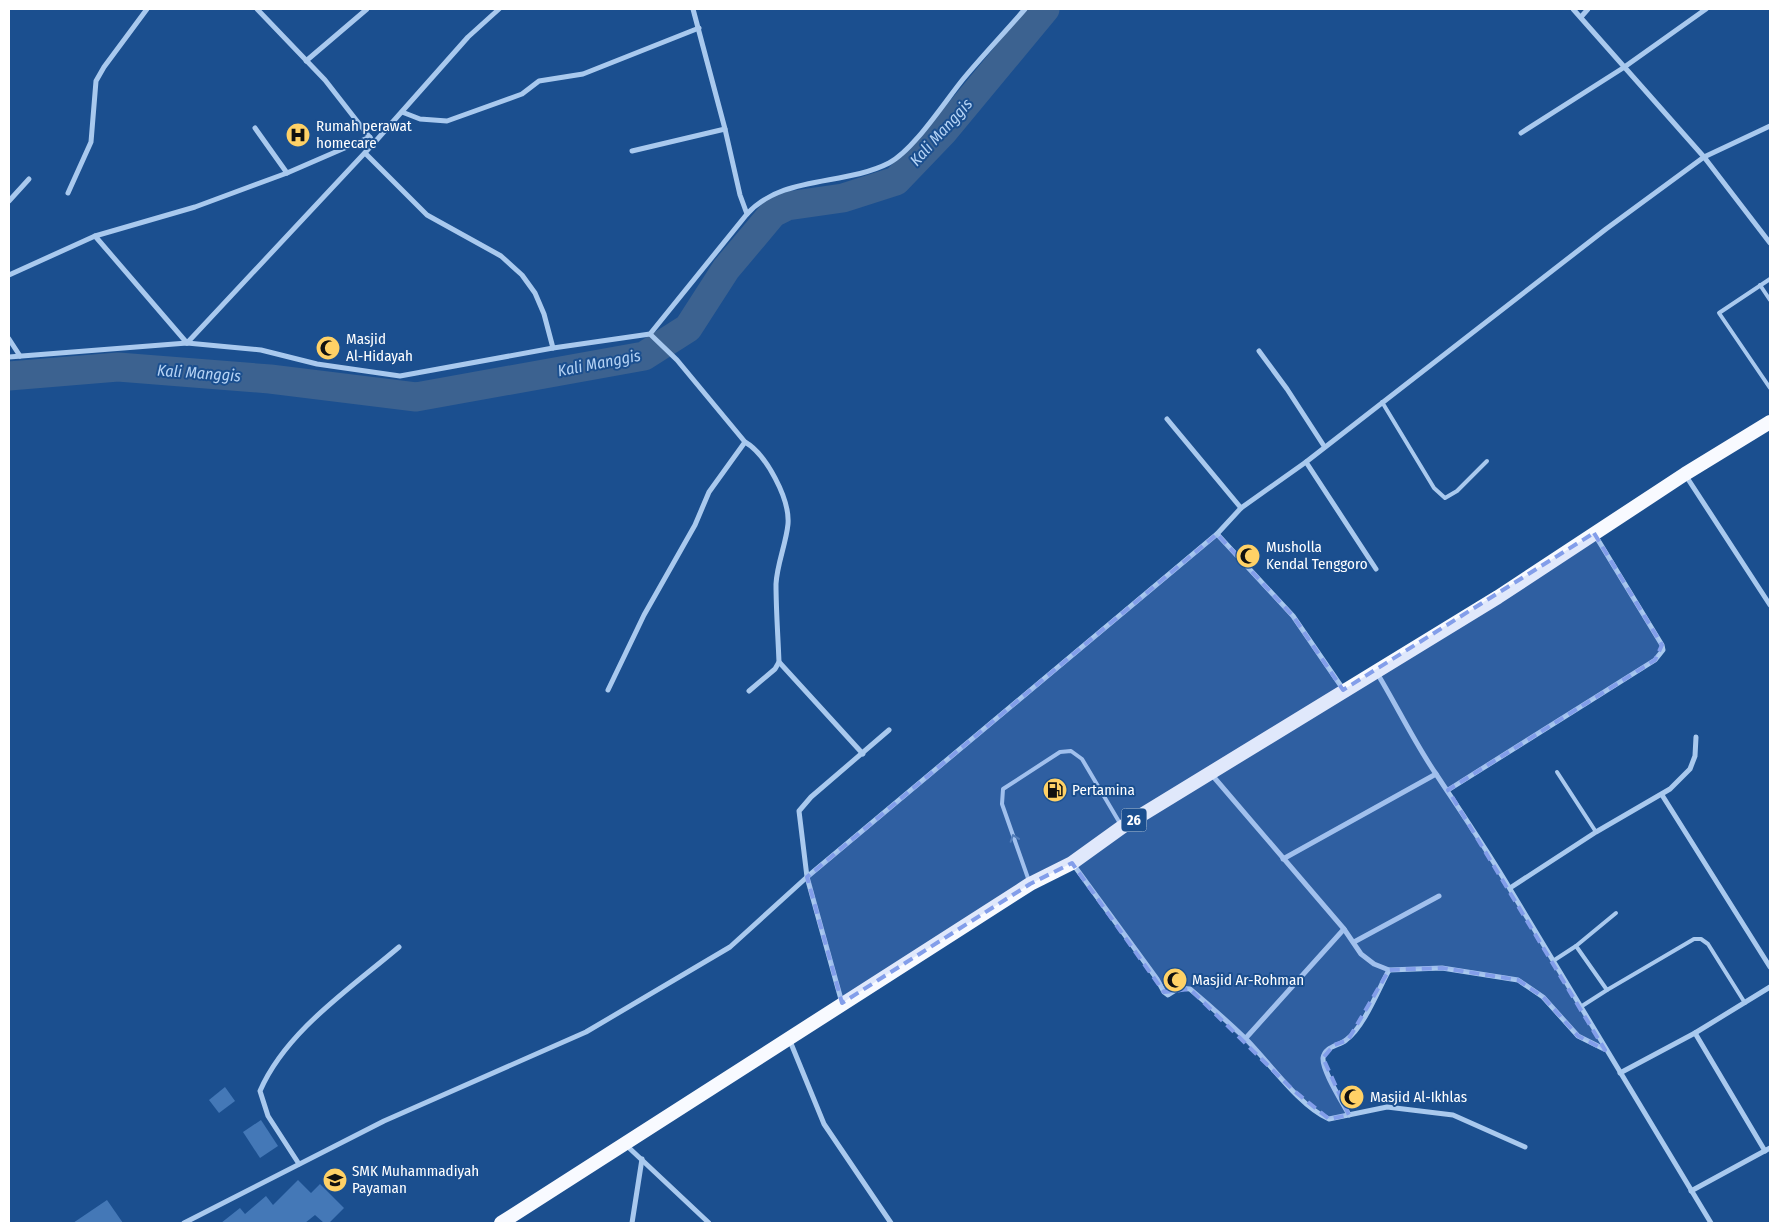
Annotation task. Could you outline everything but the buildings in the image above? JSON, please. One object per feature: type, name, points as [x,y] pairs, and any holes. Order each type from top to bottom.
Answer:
[{"type":"highway","name":"26","points":[[501,1223],[790,1040],[842,1003],[1030,884],[1072,863],[1122,826],[1211,774],[1343,690],[1376,672],[1498,597],[1685,474],[1770,422]]},
{"type":"street","points":[[68,193],[91,142],[96,81],[104,67],[147,9]]},
{"type":"street","points":[[257,9],[325,80],[374,143]]},
{"type":"street","points":[[306,61],[367,9]]},
{"type":"street","points":[[187,343],[366,153],[468,37],[499,9]]},
{"type":"street","points":[[692,9],[699,28],[725,129],[740,196],[747,214]]},
{"type":"street","points":[[9,357],[187,343],[261,350],[317,364],[400,376],[553,348],[650,334],[756,204],[793,187],[875,169],[890,163],[907,149],[966,76],[1025,9]]},
{"type":"street","points":[[1573,9],[1704,157],[1770,243]]},
{"type":"street","points":[[1581,17],[1588,9]]},
{"type":"street","points":[[1521,133],[1624,68],[1706,9]]},
{"type":"street","points":[[402,112],[420,119],[446,121],[522,94],[539,82],[583,74],[699,28]]},
{"type":"street","points":[[184,1223],[384,1121],[586,1032],[730,947],[807,877],[1217,534],[1241,508],[1306,462],[1324,446],[1606,229],[1704,157],[1770,126]]},
{"type":"street","points":[[255,128],[288,173]]},
{"type":"street","points":[[632,151],[725,129]]},
{"type":"street","points":[[9,275],[95,236],[195,207],[288,173],[370,137]]},
{"type":"street","points":[[366,153],[426,215],[501,256],[522,275],[535,293],[544,314],[553,348]]},
{"type":"street","points":[[9,201],[29,179]]},
{"type":"street","points":[[95,236],[187,343]]},
{"type":"street","points":[[650,334],[677,360],[744,442],[753,447],[764,459],[786,509],[788,524],[776,586],[779,662],[775,669],[749,691]]},
{"type":"street","points":[[9,339],[20,356]]},
{"type":"street","points":[[1259,351],[1287,389],[1324,446]]},
{"type":"street","points":[[1168,419],[1241,508]]},
{"type":"street","points":[[608,690],[644,615],[695,525],[709,492],[744,442]]},
{"type":"street","points":[[1306,462],[1376,569]]},
{"type":"street","points":[[1685,474],[1770,605]]},
{"type":"street","points":[[1217,534],[1293,616],[1343,690]]},
{"type":"street","points":[[1448,790],[1655,660],[1663,650],[1662,645],[1594,534]]},
{"type":"street","points":[[779,662],[863,754]]},
{"type":"street","points":[[1376,672],[1436,774],[1510,888],[1552,961],[1582,1006],[1605,1050],[1711,1223]]},
{"type":"street","points":[[842,1003],[807,877],[799,810],[889,730]]},
{"type":"street","points":[[1510,888],[1596,832],[1662,794],[1680,781],[1690,769],[1695,756],[1696,737]]},
{"type":"street","points":[[1211,774],[1344,929],[1361,954],[1374,964],[1389,970],[1442,968],[1518,980],[1543,997],[1578,1036],[1605,1050]]},
{"type":"street","points":[[1283,859],[1436,774]]},
{"type":"street","points":[[1662,794],[1770,967]]},
{"type":"street","points":[[1072,863],[1157,979],[1164,992],[1168,995],[1179,988],[1190,989],[1245,1039],[1293,1090],[1321,1115],[1329,1119],[1387,1107],[1453,1115],[1525,1147]]},
{"type":"street","points":[[1354,942],[1439,896]]},
{"type":"street","points":[[1245,1039],[1344,929]]},
{"type":"street","points":[[300,1164],[268,1116],[260,1091],[267,1073],[296,1036],[399,947]]},
{"type":"street","points":[[1349,1115],[1326,1069],[1323,1058],[1326,1051],[1334,1045],[1348,1040],[1362,1020],[1389,970]]},
{"type":"street","points":[[1620,1073],[1695,1033],[1770,987]]},
{"type":"street","points":[[1691,1191],[1768,1149],[1695,1033]]},
{"type":"street","points":[[790,1040],[824,1124],[891,1223]]},
{"type":"street","points":[[624,1144],[709,1223]]},
{"type":"street","points":[[632,1223],[642,1159]]},
{"type":"lane","points":[[1769,384],[1719,313],[1770,279]]},
{"type":"lane","points":[[1760,285],[1770,300]]},
{"type":"lane","points":[[1382,402],[1434,488],[1445,498],[1457,491],[1487,461]]},
{"type":"lane","points":[[1030,884],[1002,804],[1003,789],[1014,781],[1060,752],[1071,751],[1082,759],[1122,826]]},
{"type":"lane","points":[[1557,772],[1596,832]]},
{"type":"lane","points":[[1552,961],[1576,946],[1616,913]]},
{"type":"lane","points":[[1582,1006],[1694,940],[1701,939],[1708,944],[1745,1003]]},
{"type":"lane","points":[[1576,946],[1607,990]]},
{"type":"highlighted area","points":[[1594,533],[1662,645],[1655,660],[1448,790],[1605,1050],[1578,1036],[1543,997],[1518,980],[1442,968],[1389,970],[1348,1040],[1334,1045],[1323,1058],[1349,1115],[1329,1119],[1293,1090],[1190,989],[1164,992],[1072,863],[1030,884],[842,1003],[807,877],[1217,534],[1293,616],[1343,690]]},
{"type":"waterway","name":"Kali Manggis","points":[[9,376],[118,367],[270,379],[416,397],[644,356],[688,328],[726,269],[773,213],[787,206],[843,198],[896,181],[943,132],[1045,9]]},
{"type":"place","name":"Rumah perawat homecare","points":[[298,135]]},
{"type":"place","name":"Masjid Al-Hidayah","points":[[328,348]]},
{"type":"place","name":"Musholla Kendal Tenggoro","points":[[1248,556]]},
{"type":"place","name":"Pertamina","points":[[1055,790]]},
{"type":"place","name":"Masjid Ar-Rohman","points":[[1175,980]]},
{"type":"place","name":"Masjid Al-Ikhlas","points":[[1352,1097]]},
{"type":"place","name":"SMK Muhammadiyah Payaman","points":[[335,1180]]}]
